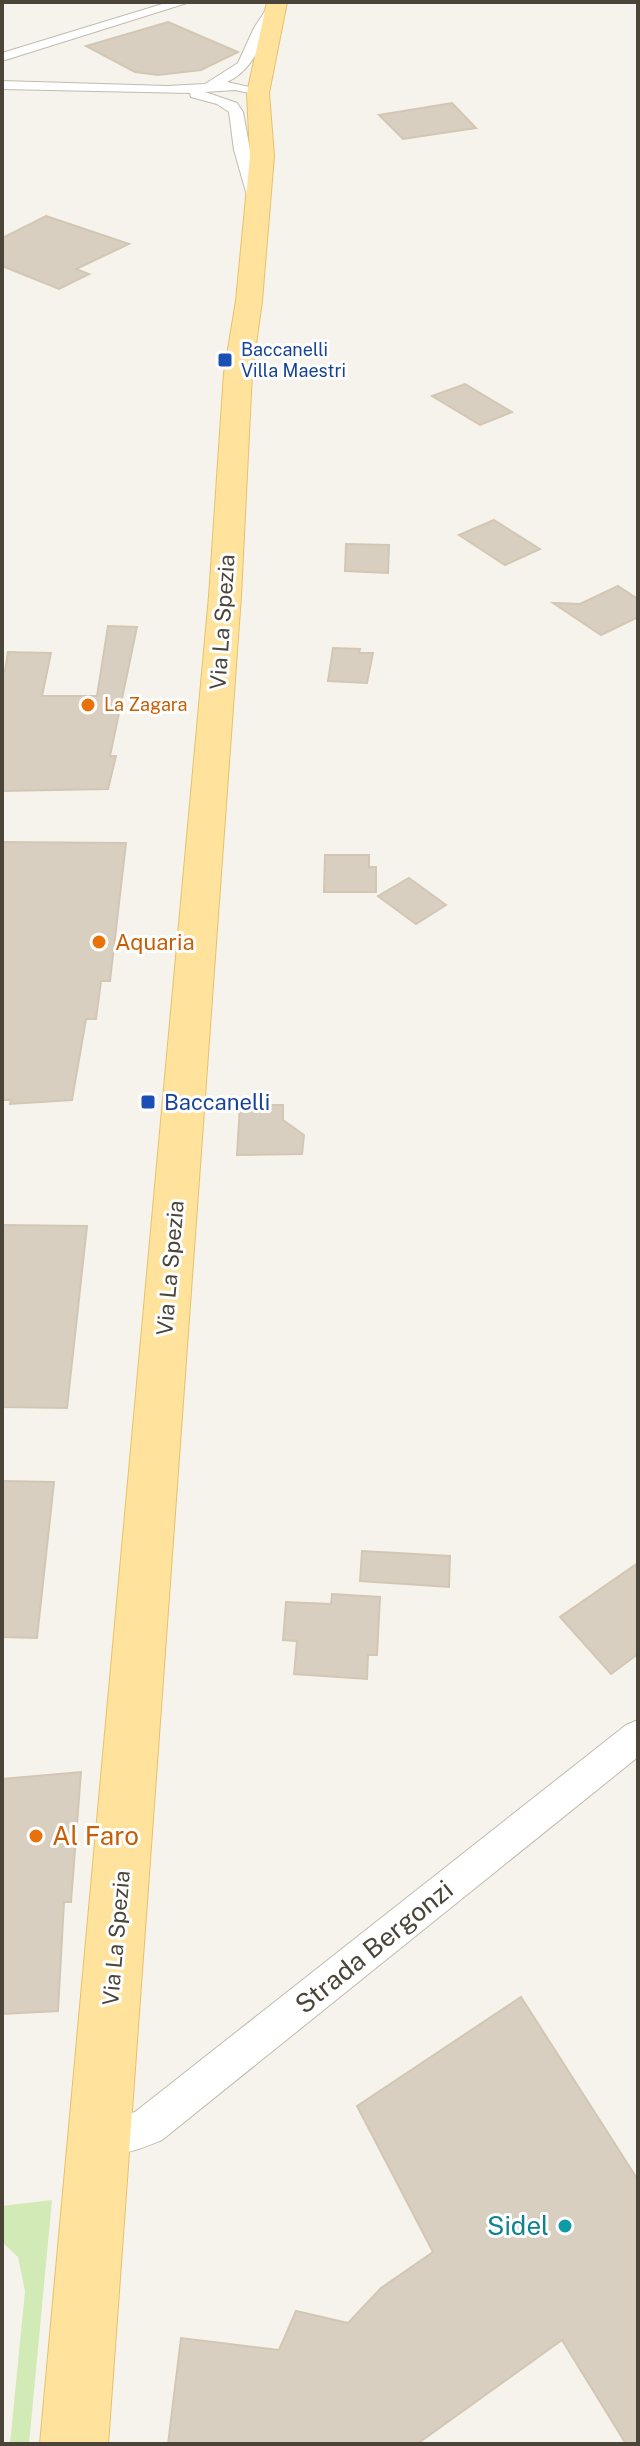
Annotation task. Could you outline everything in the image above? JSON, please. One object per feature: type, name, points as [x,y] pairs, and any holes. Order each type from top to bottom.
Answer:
[{"type":"main road","name":"Via La Spezia","points":[[74,2444],[225,596],[238,373],[249,301],[262,156],[258,93],[276,3]]},
{"type":"street","points":[[2,57],[183,2]]},
{"type":"street","points":[[180,90],[232,77],[244,68],[259,29],[276,3]]},
{"type":"street","points":[[2,85],[180,90],[222,97],[258,93]]},
{"type":"street","points":[[180,90],[232,106],[258,206]]},
{"type":"street","name":"Strada Bergonzi","points":[[100,2134],[126,2135],[148,2126],[638,1736]]},
{"type":"green space","points":[[52,2200],[29,2444],[10,2444],[25,2291],[18,2257],[2,2242],[2,2206]]},
{"type":"building","points":[[168,22],[238,52],[201,70],[158,75],[135,72],[86,46]]},
{"type":"building","points":[[452,103],[476,128],[403,139],[379,115]]},
{"type":"building","points":[[46,216],[129,244],[76,269],[89,274],[59,289],[2,266],[2,238]]},
{"type":"building","points":[[465,384],[512,412],[480,425],[432,396]]},
{"type":"building","points":[[494,520],[540,549],[505,565],[459,535]]},
{"type":"building","points":[[346,544],[389,545],[388,573],[345,571]]},
{"type":"building","points":[[618,586],[638,599],[638,617],[601,635],[553,603],[580,604]]},
{"type":"building","points":[[108,626],[137,627],[110,756],[116,756],[108,789],[2,791],[2,671],[5,671],[8,652],[51,653],[42,696],[97,696]]},
{"type":"building","points":[[333,648],[373,653],[367,683],[328,681]]},
{"type":"building","points":[[2,842],[126,843],[110,981],[101,981],[96,1019],[86,1019],[72,1100],[10,1104],[11,1100],[2,1100]]},
{"type":"building","points":[[325,855],[369,855],[369,867],[376,867],[376,892],[324,892]]},
{"type":"building","points":[[409,878],[446,905],[416,924],[378,896]]},
{"type":"building","points":[[240,1105],[283,1105],[283,1120],[304,1135],[302,1154],[237,1155]]},
{"type":"building","points":[[2,1225],[87,1226],[67,1408],[2,1407]]},
{"type":"building","points":[[2,1481],[54,1482],[37,1638],[2,1637]]},
{"type":"building","points":[[362,1551],[450,1556],[449,1587],[360,1581]]},
{"type":"building","points":[[638,1563],[638,1654],[611,1674],[560,1617]]},
{"type":"building","points":[[332,1594],[380,1597],[377,1655],[368,1655],[367,1679],[294,1674],[297,1641],[283,1640],[286,1602],[331,1604]]},
{"type":"building","points":[[81,1772],[71,1902],[64,1902],[58,2011],[2,2014],[2,1779]]},
{"type":"building","points":[[521,1997],[638,2180],[638,2444],[626,2444],[562,2340],[417,2444],[168,2444],[181,2338],[279,2350],[296,2311],[348,2323],[381,2288],[433,2252],[357,2106]]},
{"type":"place","name":"Baccanelli Villa Maestri","points":[[225,360]]},
{"type":"place","name":"La Zagara","points":[[88,705]]},
{"type":"place","name":"Aquaria","points":[[99,942]]},
{"type":"place","name":"Baccanelli","points":[[148,1102]]},
{"type":"place","name":"Al Faro","points":[[36,1836]]},
{"type":"place","name":"Sidel","points":[[565,2226]]}]
